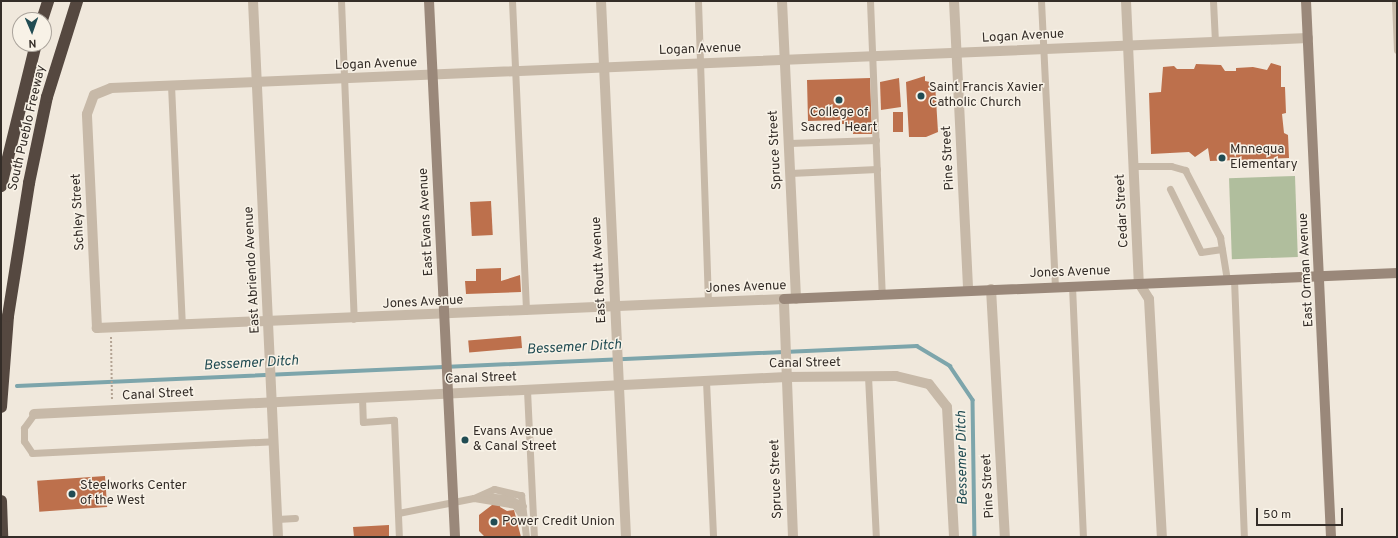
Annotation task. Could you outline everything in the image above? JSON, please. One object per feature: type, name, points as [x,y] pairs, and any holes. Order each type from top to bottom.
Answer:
[{"type":"highway","points":[[45,12],[48,1]]},
{"type":"highway","name":"South Pueblo Freeway","points":[[1,407],[8,316],[29,182],[47,97],[77,1]]},
{"type":"highway","name":"South Pueblo Freeway","points":[[1,186],[34,52]]},
{"type":"highway","points":[[1,501],[2,537]]},
{"type":"street","name":"East Abriendo Avenue","points":[[253,1],[258,82],[278,537]]},
{"type":"street","name":"East Evans Avenue","points":[[429,1],[455,537]]},
{"type":"street","name":"East Routt Avenue","points":[[601,1],[626,537]]},
{"type":"street","name":"Spruce Street","points":[[782,1],[796,298]]},
{"type":"street","name":"Pine Street","points":[[954,1],[968,290]]},
{"type":"street","name":"Cedar Street","points":[[1126,1],[1139,283],[1149,299],[1162,537]]},
{"type":"street","name":"East Orman Avenue","points":[[1306,1],[1321,276],[1331,537]]},
{"type":"street","name":"Logan Avenue","points":[[94,95],[111,88],[171,85],[432,76],[873,55],[957,53],[1308,38]]},
{"type":"street","name":"Schley Street","points":[[94,95],[87,114],[97,328]]},
{"type":"street","name":"Jones Avenue","points":[[97,328],[268,323],[968,290],[1397,273]]},
{"type":"street","name":"Pine Street","points":[[991,289],[1005,537]]},
{"type":"street","name":"Spruce Street","points":[[784,299],[793,537]]},
{"type":"street","name":"Canal Street","points":[[34,414],[786,377],[896,376],[929,384],[947,407],[954,537]]},
{"type":"lane","points":[[341,1],[354,319]]},
{"type":"lane","points":[[512,1],[526,311]]},
{"type":"lane","points":[[698,1],[708,302]]},
{"type":"lane","points":[[870,1],[882,294]]},
{"type":"lane","points":[[1041,1],[1055,287]]},
{"type":"lane","points":[[1213,1],[1215,42]]},
{"type":"lane","points":[[1395,1],[1397,50]]},
{"type":"lane","points":[[171,85],[182,325]]},
{"type":"lane","points":[[789,143],[876,140]]},
{"type":"lane","points":[[1134,166],[1170,166],[1185,170],[1220,237],[1230,280],[1244,537]]},
{"type":"lane","points":[[790,173],[877,169]]},
{"type":"lane","points":[[1170,189],[1201,252],[1222,249]]},
{"type":"lane","points":[[1072,286],[1082,537]]},
{"type":"lane","points":[[868,376],[876,537]]},
{"type":"lane","points":[[706,381],[713,537]]},
{"type":"lane","points":[[527,390],[534,537]]},
{"type":"lane","points":[[362,397],[363,422],[394,420],[400,537]]},
{"type":"lane","points":[[34,414],[24,428],[24,441],[32,453],[274,441]]},
{"type":"lane","points":[[398,513],[453,504],[474,498],[494,489],[513,492],[523,497],[526,537]]},
{"type":"lane","points":[[474,498],[514,505],[525,521]]},
{"type":"lane","points":[[277,519],[295,518]]},
{"type":"path","points":[[110,328],[112,397]]},
{"type":"green space","points":[[1295,176],[1298,257],[1232,259],[1229,178]]},
{"type":"building","points":[[1271,63],[1281,66],[1281,87],[1285,87],[1286,113],[1282,114],[1284,133],[1288,135],[1289,158],[1210,161],[1208,148],[1195,157],[1189,152],[1151,154],[1149,93],[1161,92],[1163,67],[1174,66],[1177,69],[1194,69],[1196,64],[1221,65],[1225,71],[1236,71],[1236,68],[1253,67],[1267,70]]},
{"type":"building","name":"Saint Francis Xavier Catholic Church","points":[[925,76],[925,81],[935,83],[938,132],[926,137],[909,137],[906,82]]},
{"type":"building","name":"College of Sacred Heart","points":[[870,78],[872,134],[853,134],[853,124],[842,124],[842,120],[808,121],[807,80]]},
{"type":"building","points":[[899,78],[901,107],[881,110],[880,82]]},
{"type":"building","points":[[893,112],[903,112],[903,132],[893,132]]},
{"type":"building","points":[[491,201],[493,235],[472,236],[470,202]]},
{"type":"building","points":[[501,268],[501,281],[520,275],[521,292],[466,294],[465,281],[476,281],[476,269]]},
{"type":"building","points":[[521,336],[522,348],[469,353],[468,341]]},
{"type":"building","name":"Steelworks Center of the West","points":[[105,476],[107,507],[39,512],[37,481]]},
{"type":"building","points":[[493,495],[501,497],[500,507],[507,511],[514,510],[521,537],[485,537],[479,531],[479,515],[492,505]]},
{"type":"building","points":[[389,525],[389,537],[354,537],[353,527]]},
{"type":"waterway","name":"Bessemer Ditch","points":[[17,386],[917,346],[950,366],[973,400],[975,537]]},
{"type":"place","name":"Saint Francis Xavier Catholic Church","points":[[921,96]]},
{"type":"place","name":"College of Sacred Heart","points":[[839,100]]},
{"type":"place","name":"Mnnequa Elementary","points":[[1222,158]]},
{"type":"place","name":"Evans Avenue & Canal Street","points":[[465,440]]},
{"type":"place","name":"Steelworks Center of the West","points":[[72,494]]},
{"type":"place","name":"Power Credit Union","points":[[494,522]]}]
